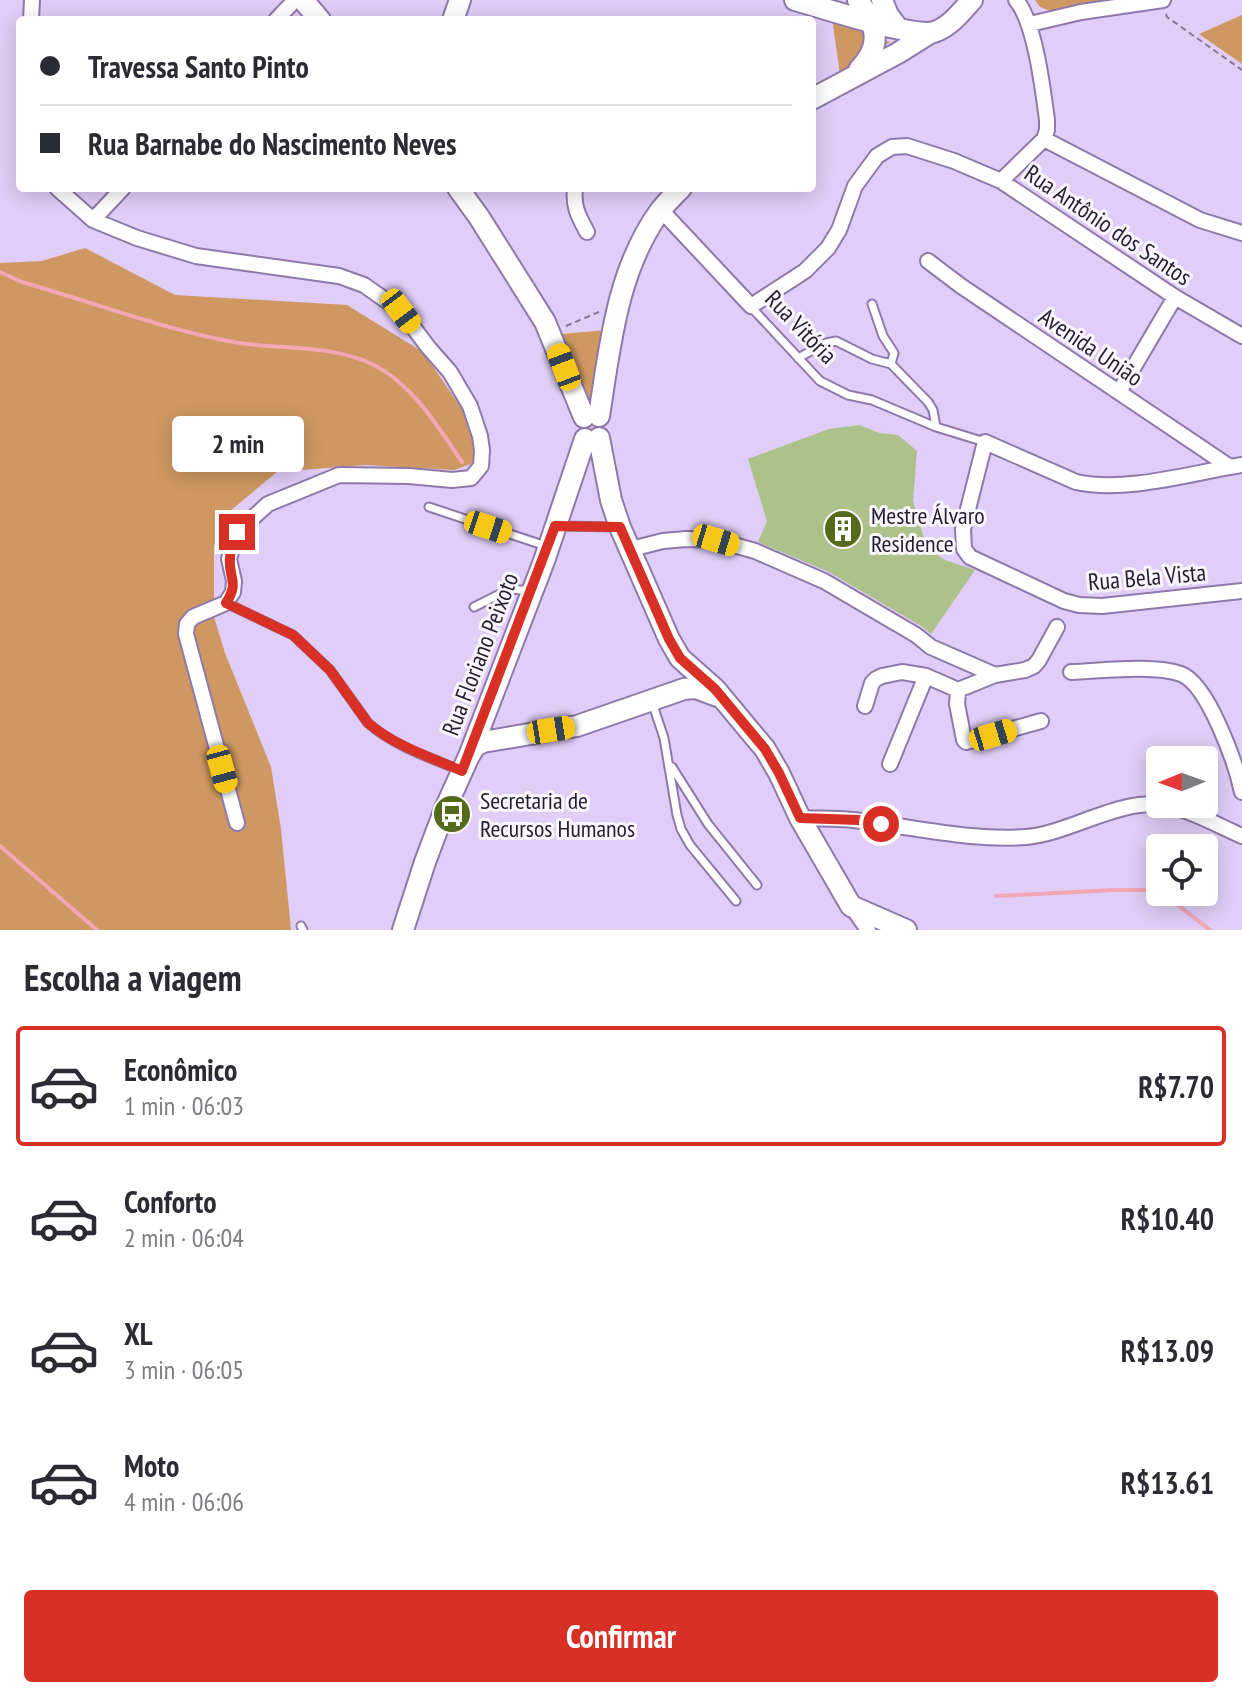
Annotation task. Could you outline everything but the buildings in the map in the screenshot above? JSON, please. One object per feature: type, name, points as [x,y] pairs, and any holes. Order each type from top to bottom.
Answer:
[{"type":"street","points":[[280,16],[295,0]]},
{"type":"street","points":[[303,0],[317,16]]},
{"type":"street","points":[[795,0],[898,28],[930,33]]},
{"type":"street","points":[[853,76],[871,57],[875,33],[872,21],[858,0]]},
{"type":"street","points":[[882,0],[898,28]]},
{"type":"street","points":[[816,97],[944,27],[972,0]]},
{"type":"street","points":[[1016,0],[1030,24],[1047,120],[1044,139],[1200,220],[1242,233]]},
{"type":"street","points":[[1030,24],[1081,12],[1162,0]]},
{"type":"street","name":"Rua Antônio dos Santos","points":[[1044,139],[1001,181],[1175,297],[1242,336]]},
{"type":"street","points":[[751,306],[805,271],[828,248],[865,170],[877,156],[892,147],[907,146],[926,151],[1001,181]]},
{"type":"street","points":[[62,192],[93,220],[137,238],[196,256],[339,276],[364,285],[401,311],[450,372],[470,406],[480,436],[481,466],[471,478],[452,480],[339,475],[268,504],[237,532],[229,559],[233,592],[226,603],[193,617],[187,624],[186,634],[237,823]]},
{"type":"street","points":[[93,220],[119,192]]},
{"type":"street","points":[[461,192],[550,332],[592,417]]},
{"type":"street","points":[[574,192],[575,208],[587,232]]},
{"type":"street","points":[[592,417],[619,304],[634,259],[661,210],[677,192]]},
{"type":"street","name":"Rua Vitória","points":[[661,210],[751,306]]},
{"type":"street","name":"Avenida União","points":[[928,261],[1119,392],[1236,466]]},
{"type":"street","points":[[1119,392],[1175,297]]},
{"type":"street","points":[[592,417],[580,422],[581,435],[592,439],[620,527],[669,639],[680,658],[722,698],[765,749],[800,818],[868,930]]},
{"type":"street","name":"Rua Floriano Peixoto","points":[[403,930],[415,888],[445,809],[592,439]]},
{"type":"street","points":[[985,442],[1076,482],[1090,485],[1110,486],[1193,476],[1236,466]]},
{"type":"street","name":"Rua Bela Vista","points":[[985,442],[963,529],[964,549],[970,557],[1023,583],[1079,605],[1102,606],[1242,591]]},
{"type":"street","points":[[631,549],[686,539],[716,540],[755,551],[824,581],[931,647],[995,675]]},
{"type":"street","points":[[865,706],[872,683],[882,676],[902,672],[926,676],[958,690],[995,675],[1025,670],[1039,660],[1057,627]]},
{"type":"street","points":[[660,698],[673,673],[669,639]]},
{"type":"street","points":[[1071,672],[1147,669],[1185,675],[1208,703],[1237,771],[1242,792]]},
{"type":"street","points":[[890,764],[926,676]]},
{"type":"street","points":[[465,764],[479,743],[577,726],[684,689],[696,688],[722,698]]},
{"type":"street","points":[[958,690],[957,704],[966,742],[1041,721]]},
{"type":"street","points":[[483,717],[485,730],[500,739]]},
{"type":"street","points":[[800,818],[858,820],[925,832],[1025,837],[1044,834],[1127,807],[1152,805],[1168,806],[1241,832]]},
{"type":"street","points":[[851,906],[906,930]]},
{"type":"lane","points":[[872,304],[883,336],[894,353],[891,364]]},
{"type":"lane","name":"Rua Vitória","points":[[751,306],[820,381],[848,395],[872,400],[936,427],[985,442]]},
{"type":"lane","points":[[798,358],[836,341],[872,359],[891,364],[928,402],[936,427]]},
{"type":"lane","points":[[429,507],[548,547]]},
{"type":"lane","points":[[555,526],[620,527]]},
{"type":"lane","points":[[474,607],[510,589],[532,591]]},
{"type":"lane","points":[[226,603],[293,635],[330,670],[368,723],[393,742],[465,764]]},
{"type":"lane","points":[[660,698],[681,829],[690,845],[736,901]]},
{"type":"lane","points":[[669,763],[708,824],[757,885]]},
{"type":"path","points":[[1162,0],[1167,17],[1242,70]]},
{"type":"path","points":[[550,332],[619,304]]},
{"type":"shaded area","points":[[1035,0],[1110,0],[1053,12],[1040,7]]},
{"type":"shaded area","points":[[1242,15],[1242,64],[1199,34]]},
{"type":"shaded area","points":[[832,18],[890,42],[840,75]]},
{"type":"shaded area","points":[[85,248],[175,295],[347,305],[423,352],[475,428],[478,447],[471,464],[454,470],[365,465],[277,472],[224,516],[214,546],[214,617],[225,653],[271,767],[291,930],[0,930],[0,263],[42,261]]},
{"type":"shaded area","points":[[607,330],[600,405],[587,404],[561,334]]},
{"type":"waterway","points":[[0,272],[22,282],[180,330],[234,342],[339,353],[372,364],[412,394],[462,462]]},
{"type":"waterway","points":[[0,846],[97,930]]},
{"type":"waterway","points":[[996,896],[1148,890],[1165,895],[1210,930]]},
{"type":"place","name":"Mestre Álvaro Residence","points":[[843,529]]},
{"type":"place","name":"Secretaria de Recursos Humanos","points":[[452,814]]},
{"type":"route","points":[[237,532],[229,559],[233,592],[226,603],[293,635],[330,670],[368,723],[393,742],[462,771],[555,526],[620,527],[680,658],[715,689],[765,749],[800,818],[881,824]]}]
